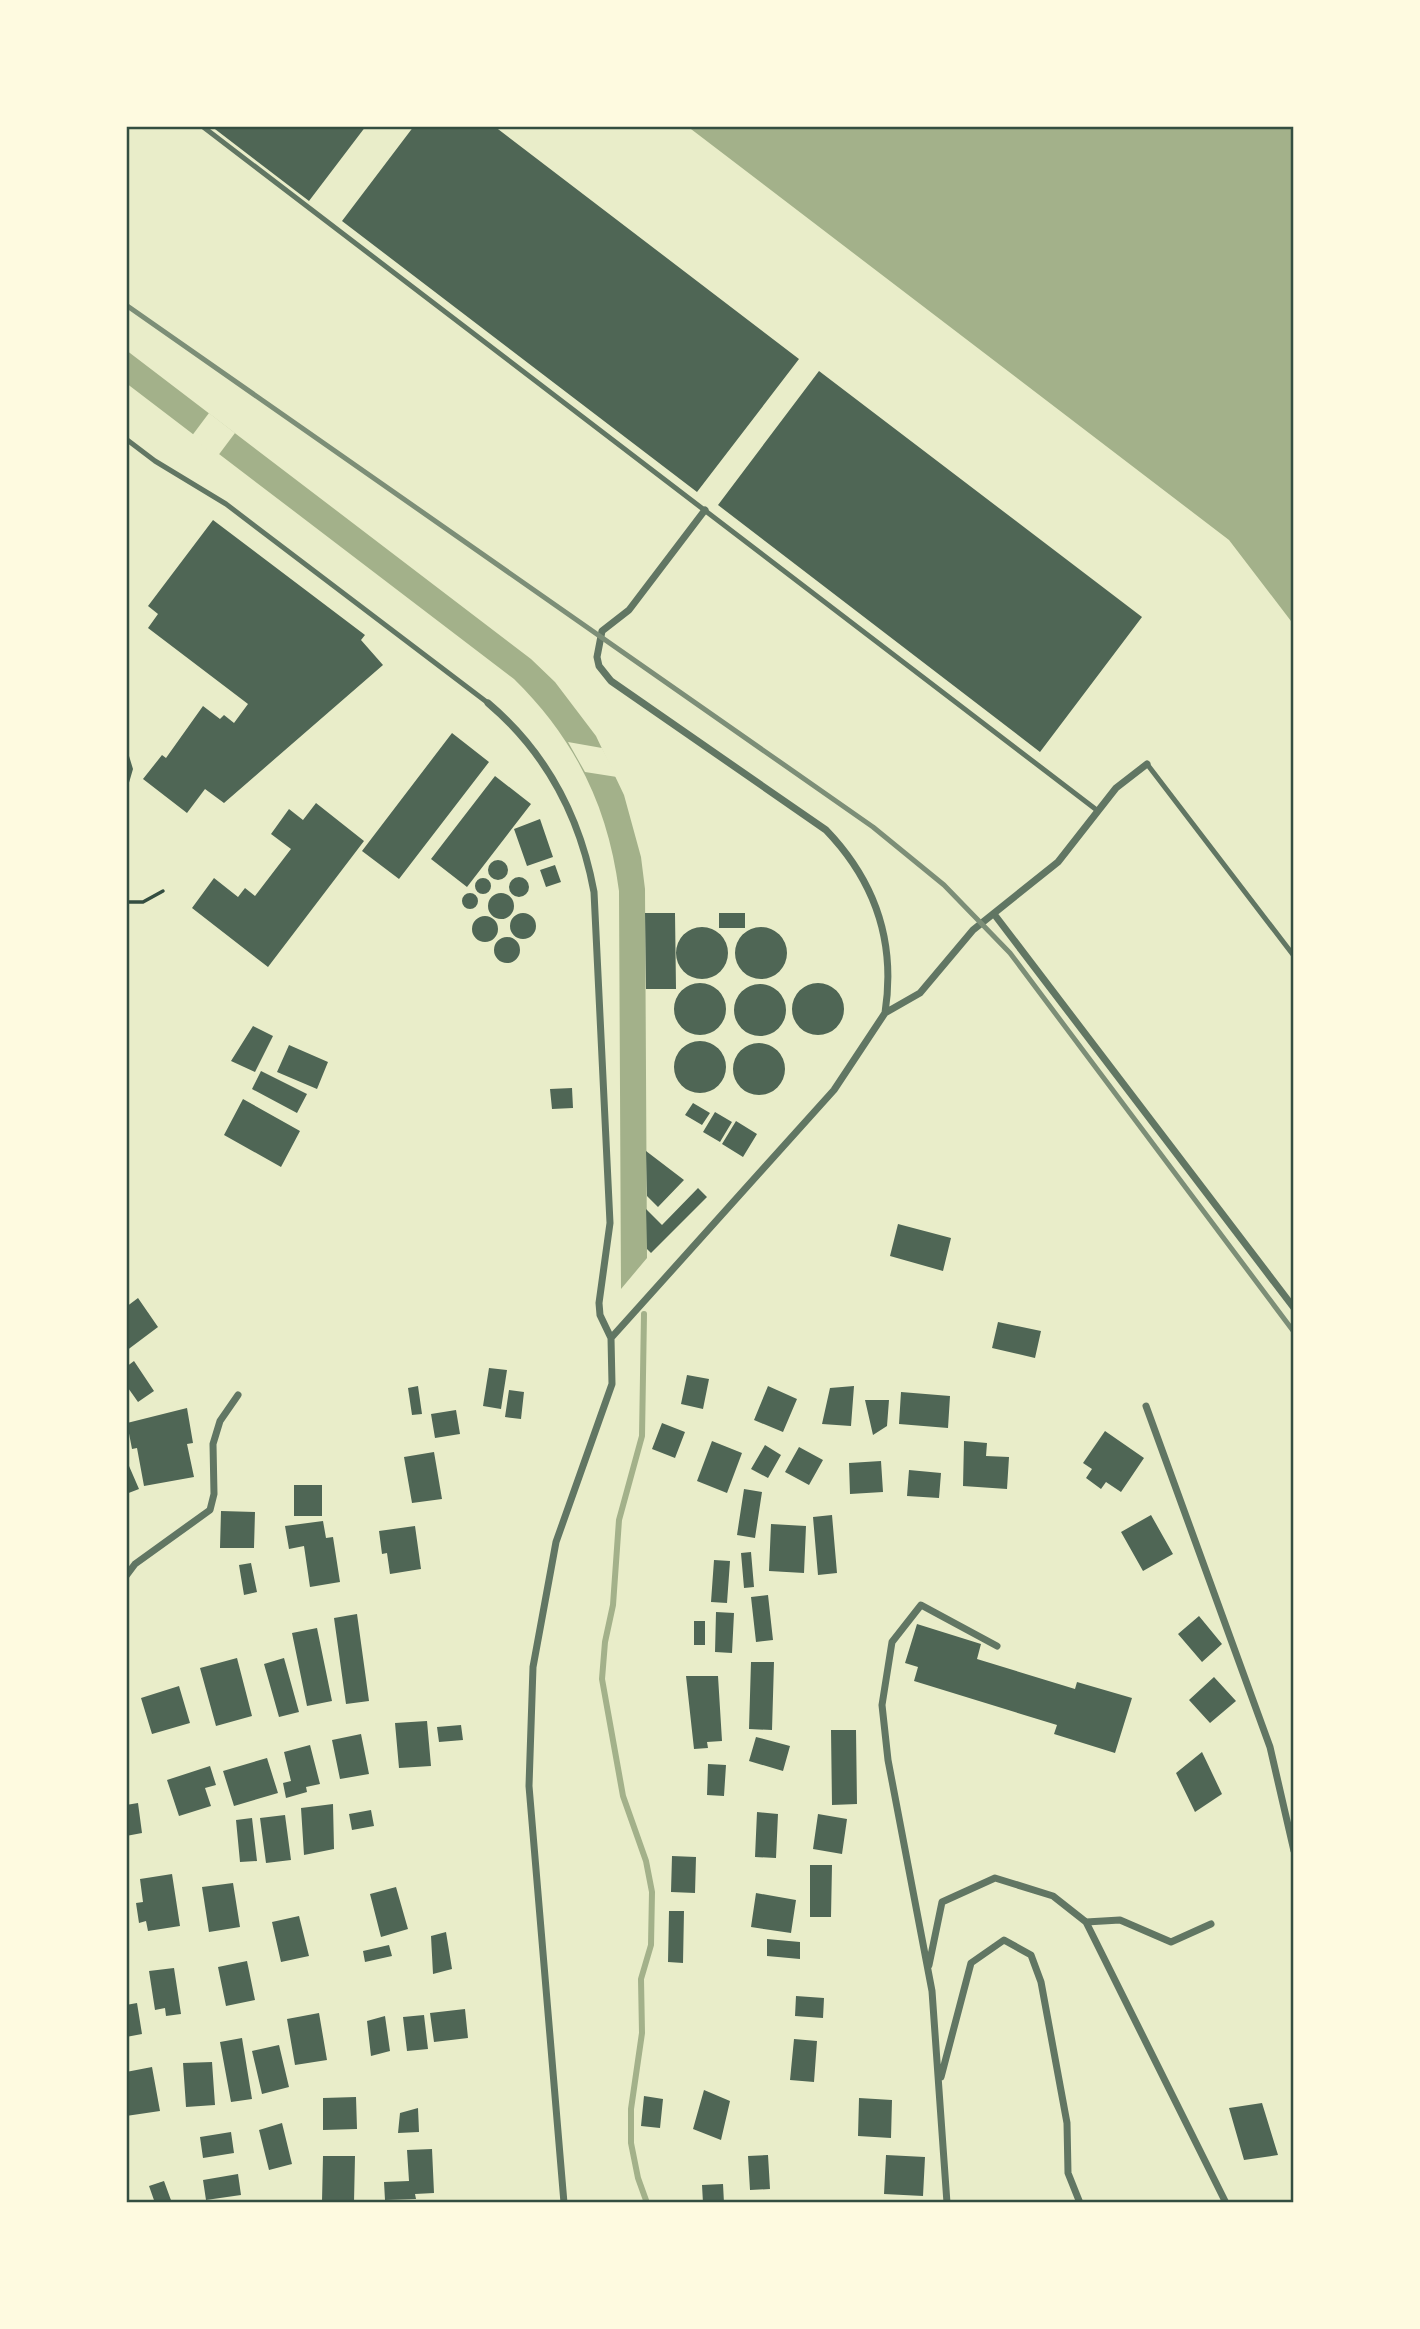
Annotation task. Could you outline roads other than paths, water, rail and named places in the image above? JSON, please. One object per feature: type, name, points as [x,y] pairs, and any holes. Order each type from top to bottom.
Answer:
[{"type":"street","points":[[705,510],[629,610],[601,631],[596,648],[599,666],[611,681],[827,830],[842,846],[867,883],[883,924],[890,969],[885,1013]]},
{"type":"street","points":[[488,703],[524,737],[553,777],[580,832],[594,891],[610,1223],[599,1303],[600,1315],[611,1338],[612,1384],[556,1542],[533,1667],[529,1786],[564,2203]]},
{"type":"street","points":[[611,1338],[834,1090],[885,1013],[920,993],[972,930],[1058,862],[1116,788],[1147,764]]},
{"type":"street","points":[[993,914],[1294,1308]]},
{"type":"street","points":[[126,1576],[135,1564],[210,1510],[214,1494],[212,1444],[220,1421],[238,1395]]},
{"type":"street","points":[[1146,1406],[1270,1746],[1294,1851]]},
{"type":"street","points":[[947,2203],[928,1969],[888,1760],[882,1705],[892,1642],[921,1605],[998,1646]]},
{"type":"street","points":[[928,1969],[942,1902],[995,1878],[1052,1896],[1086,1922],[1226,2203]]},
{"type":"street","points":[[1086,1922],[1120,1920],[1171,1942],[1212,1924]]},
{"type":"street","points":[[939,2085],[971,1963],[1004,1940],[1031,1955],[1041,1982],[1068,2123],[1068,2174],[1080,2203]]},
{"type":"lane","points":[[202,126],[1098,811]]},
{"type":"lane","points":[[126,439],[155,461],[226,503],[488,703]]},
{"type":"lane","points":[[1147,764],[1294,956]]},
{"type":"waterway","points":[[644,1314],[642,1436],[619,1520],[613,1605],[605,1642],[602,1679],[623,1796],[646,1861],[652,1892],[651,1945],[641,1979],[642,2033],[631,2109],[631,2143],[638,2178],[647,2203]]},
{"type":"railway","points":[[126,305],[873,827],[944,885],[1010,953],[1294,1332]]}]
